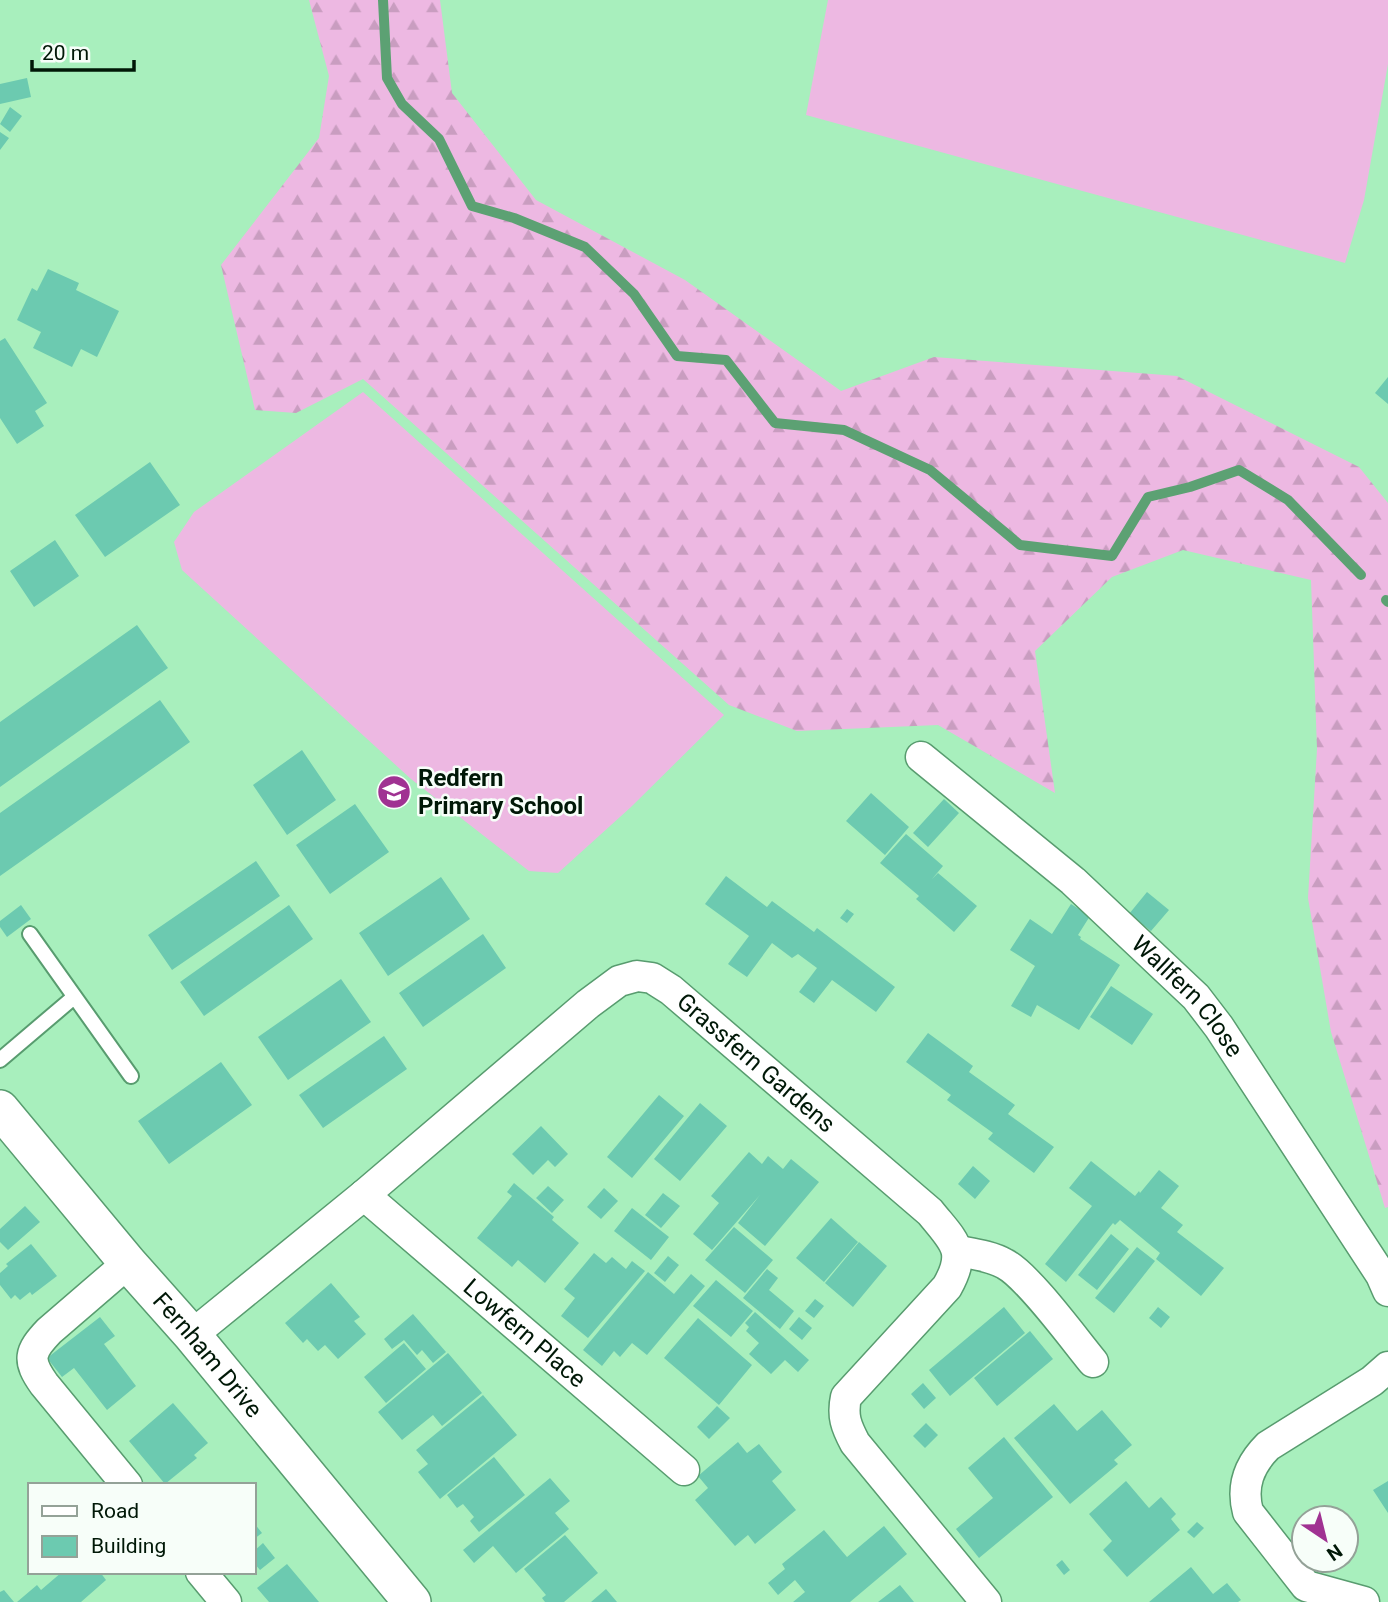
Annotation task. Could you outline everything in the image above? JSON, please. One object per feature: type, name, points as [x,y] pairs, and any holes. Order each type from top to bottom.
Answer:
[{"type":"street","name":"Wallfern Close","points":[[921,757],[1073,881],[1196,997],[1219,1027],[1381,1275],[1388,1291]]},
{"type":"street","name":"Grassfern Gardens","points":[[192,1335],[364,1195],[588,1004],[619,981],[637,976],[652,978],[695,1008],[930,1212],[958,1251]]},
{"type":"street","name":"Fernham Drive","points":[[0,1109],[128,1263],[192,1335],[412,1602]]},
{"type":"street","name":"Lowfern Place","points":[[364,1195],[684,1471]]},
{"type":"street","points":[[986,1602],[855,1443],[846,1427],[842,1412],[846,1397],[947,1287],[957,1269],[958,1251],[987,1256],[1008,1265],[1025,1281],[1093,1362]]},
{"type":"street","points":[[125,1483],[44,1384],[33,1368],[31,1358],[38,1343],[49,1331],[128,1263]]},
{"type":"street","points":[[1364,1602],[1306,1586],[1248,1512],[1244,1499],[1245,1484],[1258,1456],[1268,1446],[1372,1381],[1388,1367]]},
{"type":"street","points":[[203,1574],[226,1602]]},
{"type":"lane","points":[[30,934],[131,1076]]},
{"type":"lane","points":[[0,1060],[75,997]]},
{"type":"green space","points":[[309,0],[440,0],[452,93],[536,200],[685,280],[841,391],[934,357],[1177,376],[1359,467],[1388,503],[1388,1207],[1385,1208],[1331,1032],[1308,898],[1317,749],[1311,580],[1183,550],[1112,577],[1035,651],[1055,793],[938,725],[797,731],[729,705],[363,379],[296,413],[255,410],[221,265],[319,138],[329,76]]},
{"type":"green space","points":[[828,0],[1388,0],[1388,64],[1364,200],[1345,263],[806,115]]},
{"type":"green space","points":[[363,392],[724,715],[631,807],[558,873],[529,871],[411,779],[182,570],[174,542],[194,512]]},
{"type":"building","points":[[27,78],[31,97],[0,104],[0,84]]},
{"type":"building","points":[[10,107],[22,116],[10,132],[0,124]]},
{"type":"building","points":[[0,132],[9,138],[0,150]]},
{"type":"building","points":[[48,269],[79,283],[76,290],[119,311],[97,357],[81,349],[72,367],[33,348],[41,332],[17,320],[32,288],[37,291]]},
{"type":"building","points":[[5,338],[47,403],[35,411],[44,426],[17,444],[0,418],[0,341]]},
{"type":"building","points":[[1388,377],[1388,404],[1375,393]]},
{"type":"building","points":[[150,462],[180,505],[105,557],[75,515]]},
{"type":"building","points":[[55,540],[79,576],[34,607],[10,571]]},
{"type":"building","points":[[137,625],[168,668],[0,787],[0,722]]},
{"type":"building","points":[[160,700],[190,742],[0,876],[0,813]]},
{"type":"building","points":[[302,750],[336,800],[287,835],[253,785]]},
{"type":"building","points":[[871,793],[909,827],[885,855],[846,821]]},
{"type":"building","points":[[944,799],[959,813],[928,847],[913,833]]},
{"type":"building","points":[[355,804],[389,852],[330,894],[296,845]]},
{"type":"building","points":[[906,834],[943,866],[932,879],[938,873],[977,906],[954,932],[916,899],[919,896],[880,863]]},
{"type":"building","points":[[256,861],[280,896],[172,970],[148,935]]},
{"type":"building","points":[[726,876],[767,907],[772,901],[814,932],[817,928],[895,987],[876,1012],[832,980],[814,1003],[799,992],[817,968],[798,954],[792,958],[772,943],[747,977],[728,964],[749,936],[705,904]]},
{"type":"building","points":[[441,877],[470,919],[388,976],[359,933]]},
{"type":"building","points":[[1147,892],[1169,910],[1151,931],[1129,914]]},
{"type":"building","points":[[1071,904],[1090,916],[1078,935],[1080,939],[1120,965],[1079,1030],[1037,1005],[1031,1017],[1011,1006],[1035,966],[1010,950],[1030,919],[1052,934]]},
{"type":"building","points":[[21,905],[31,919],[7,937],[0,927],[0,921]]},
{"type":"building","points":[[289,905],[313,939],[204,1016],[180,982]]},
{"type":"building","points":[[847,909],[854,914],[847,923],[840,918]]},
{"type":"building","points":[[483,934],[506,968],[423,1027],[399,993]]},
{"type":"building","points":[[341,979],[371,1022],[288,1080],[258,1037]]},
{"type":"building","points":[[1111,986],[1153,1014],[1132,1045],[1090,1017]]},
{"type":"building","points":[[928,1033],[973,1066],[969,1072],[1015,1105],[1008,1114],[1054,1147],[1034,1173],[988,1139],[993,1133],[947,1100],[951,1095],[906,1062]]},
{"type":"building","points":[[384,1036],[407,1069],[323,1128],[299,1095]]},
{"type":"building","points":[[221,1062],[252,1105],[169,1164],[138,1121]]},
{"type":"building","points":[[659,1095],[684,1116],[632,1178],[607,1157]]},
{"type":"building","points":[[700,1103],[727,1126],[680,1181],[654,1159]]},
{"type":"building","points":[[541,1126],[568,1154],[555,1167],[548,1160],[533,1175],[512,1154]]},
{"type":"building","points":[[749,1152],[762,1164],[768,1156],[783,1169],[791,1159],[819,1182],[765,1246],[738,1223],[760,1195],[712,1250],[693,1234],[719,1203],[711,1196]]},
{"type":"building","points":[[1091,1161],[1135,1196],[1159,1170],[1179,1186],[1161,1208],[1183,1225],[1177,1232],[1224,1268],[1201,1296],[1156,1259],[1160,1253],[1120,1220],[1115,1225],[1113,1223],[1066,1282],[1045,1264],[1092,1206],[1069,1188]]},
{"type":"building","points":[[973,1166],[990,1181],[975,1199],[958,1184]]},
{"type":"building","points":[[514,1183],[554,1217],[552,1220],[579,1243],[545,1283],[518,1260],[512,1267],[477,1238],[512,1196],[507,1192]]},
{"type":"building","points":[[548,1186],[564,1200],[552,1213],[536,1198]]},
{"type":"building","points":[[604,1188],[618,1201],[601,1219],[587,1207]]},
{"type":"building","points":[[663,1193],[680,1206],[661,1228],[645,1215]]},
{"type":"building","points":[[25,1206],[40,1222],[8,1250],[0,1242],[0,1229]]},
{"type":"building","points":[[632,1208],[669,1237],[651,1260],[614,1231]]},
{"type":"building","points":[[831,1218],[858,1242],[824,1282],[796,1258]]},
{"type":"building","points":[[734,1227],[773,1260],[745,1293],[705,1260]]},
{"type":"building","points":[[1111,1234],[1129,1249],[1097,1290],[1078,1275]]},
{"type":"building","points":[[859,1242],[887,1266],[853,1307],[825,1283]]},
{"type":"building","points":[[31,1244],[57,1276],[32,1295],[30,1292],[20,1300],[15,1295],[11,1299],[0,1285],[0,1273],[8,1266],[6,1264]]},
{"type":"building","points":[[1137,1247],[1155,1261],[1114,1313],[1095,1298]]},
{"type":"building","points":[[594,1253],[606,1263],[612,1257],[626,1269],[632,1261],[645,1271],[588,1338],[561,1316],[575,1298],[564,1289]]},
{"type":"building","points":[[668,1256],[679,1265],[665,1282],[654,1273]]},
{"type":"building","points":[[767,1269],[778,1278],[769,1290],[794,1311],[780,1329],[743,1298]]},
{"type":"building","points":[[648,1272],[674,1294],[691,1274],[705,1286],[647,1355],[632,1343],[620,1357],[614,1351],[602,1366],[583,1350]]},
{"type":"building","points":[[716,1280],[753,1311],[731,1337],[693,1306]]},
{"type":"building","points":[[331,1283],[360,1317],[354,1321],[366,1334],[338,1359],[325,1345],[318,1351],[307,1339],[303,1343],[285,1323]]},
{"type":"building","points":[[815,1299],[824,1306],[814,1318],[805,1311]]},
{"type":"building","points":[[1004,1307],[1025,1333],[950,1396],[929,1370]]},
{"type":"building","points":[[1158,1307],[1170,1317],[1161,1328],[1149,1318]]},
{"type":"building","points":[[755,1312],[809,1360],[798,1372],[785,1360],[771,1374],[749,1354],[759,1343],[746,1331],[749,1327],[745,1323]]},
{"type":"building","points":[[413,1314],[446,1352],[433,1363],[422,1350],[417,1355],[404,1340],[392,1349],[384,1339]]},
{"type":"building","points":[[100,1317],[115,1336],[104,1344],[136,1386],[107,1410],[74,1368],[62,1377],[47,1358]]},
{"type":"building","points":[[799,1317],[812,1328],[802,1340],[789,1329]]},
{"type":"building","points":[[698,1318],[752,1365],[719,1405],[664,1358]]},
{"type":"building","points":[[1030,1331],[1053,1359],[997,1406],[974,1378]]},
{"type":"building","points":[[404,1343],[426,1369],[386,1403],[364,1377]]},
{"type":"building","points":[[448,1353],[482,1393],[442,1426],[433,1415],[402,1440],[378,1412]]},
{"type":"building","points":[[923,1383],[936,1398],[924,1409],[911,1394]]},
{"type":"building","points":[[483,1395],[517,1435],[440,1499],[418,1472],[428,1464],[416,1450]]},
{"type":"building","points":[[173,1403],[208,1443],[194,1455],[197,1458],[164,1483],[129,1441]]},
{"type":"building","points":[[1054,1404],[1077,1431],[1102,1410],[1132,1445],[1114,1460],[1118,1464],[1070,1504],[1014,1438]]},
{"type":"building","points":[[717,1406],[730,1418],[709,1439],[697,1427]]},
{"type":"building","points":[[926,1423],[938,1435],[925,1448],[913,1436]]},
{"type":"building","points":[[1004,1437],[1053,1497],[979,1558],[956,1529],[993,1498],[968,1468]]},
{"type":"building","points":[[738,1442],[747,1453],[759,1444],[782,1472],[772,1481],[796,1510],[755,1544],[748,1535],[735,1546],[695,1500],[708,1488],[698,1476]]},
{"type":"building","points":[[494,1457],[525,1495],[479,1532],[470,1521],[474,1517],[463,1504],[457,1508],[447,1495]]},
{"type":"building","points":[[550,1478],[570,1501],[555,1513],[569,1529],[516,1573],[493,1546],[474,1563],[463,1550]]},
{"type":"building","points":[[1126,1481],[1149,1508],[1161,1497],[1176,1514],[1171,1519],[1180,1530],[1127,1577],[1103,1550],[1112,1541],[1089,1514]]},
{"type":"building","points":[[1388,1481],[1388,1513],[1373,1490]]},
{"type":"building","points":[[1197,1522],[1204,1528],[1194,1538],[1187,1532]]},
{"type":"building","points":[[256,1526],[262,1533],[256,1538]]},
{"type":"building","points":[[884,1526],[907,1554],[850,1602],[793,1602],[805,1592],[795,1580],[778,1595],[768,1583],[785,1569],[782,1564],[824,1530],[847,1557]]},
{"type":"building","points":[[565,1535],[598,1573],[564,1602],[545,1602],[542,1598],[546,1595],[524,1569]]},
{"type":"building","points":[[263,1543],[275,1558],[260,1570],[256,1565],[256,1549]]},
{"type":"building","points":[[1062,1560],[1070,1570],[1064,1575],[1056,1565]]},
{"type":"building","points":[[287,1564],[319,1602],[269,1602],[257,1588]]},
{"type":"building","points":[[1191,1567],[1213,1594],[1227,1583],[1241,1600],[1149,1602]]},
{"type":"building","points":[[60,1574],[102,1574],[106,1580],[81,1602],[17,1602],[37,1585],[41,1590]]},
{"type":"building","points":[[900,1585],[914,1602],[878,1602]]},
{"type":"building","points":[[606,1589],[617,1602],[591,1602]]},
{"type":"building","points":[[4,1590],[14,1602],[0,1602],[0,1592]]},
{"type":"waterway","points":[[383,0],[387,78],[402,104],[439,139],[472,206],[514,218],[585,247],[634,294],[677,356],[726,360],[775,423],[844,430],[930,470],[1020,545],[1112,556],[1148,497],[1190,487],[1239,470],[1288,500],[1361,575]]},
{"type":"place","name":"Redfern Primary School","points":[[394,792]]}]
